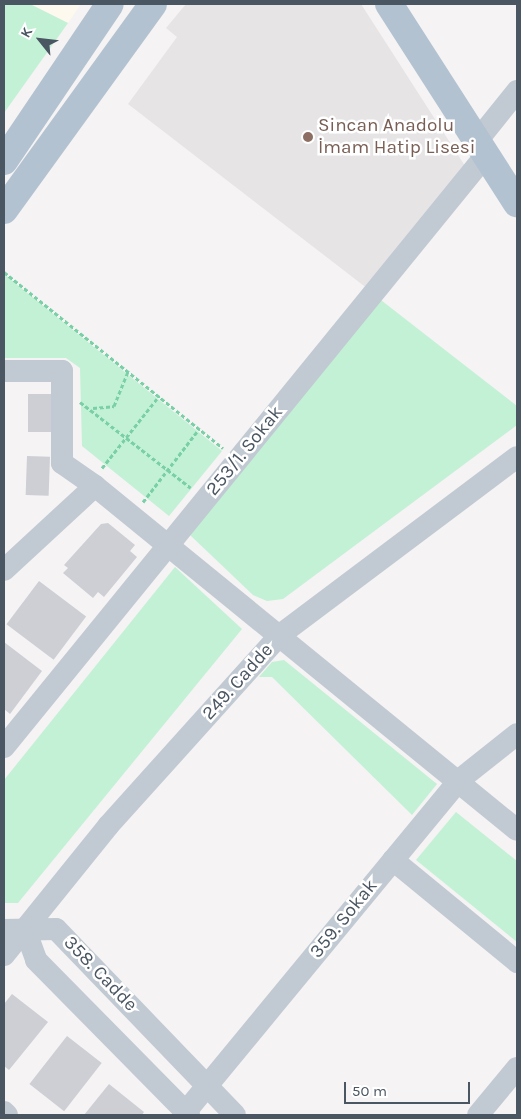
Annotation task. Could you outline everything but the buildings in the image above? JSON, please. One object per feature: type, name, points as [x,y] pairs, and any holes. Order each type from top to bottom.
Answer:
[{"type":"main road","points":[[4,161],[110,4]]},
{"type":"main road","points":[[4,210],[153,4]]},
{"type":"main road","points":[[389,4],[517,203]]},
{"type":"street","name":"253/1. Sokak","points":[[4,747],[205,500],[482,148],[517,91]]},
{"type":"street","points":[[4,371],[62,370],[62,463],[169,544],[517,830]]},
{"type":"street","name":"249. Cadde","points":[[4,955],[14,929],[280,635],[517,457]]},
{"type":"street","points":[[4,570],[93,485]]},
{"type":"street","name":"359. Sokak","points":[[186,1114],[458,781],[517,734]]},
{"type":"street","points":[[393,860],[517,962]]},
{"type":"street","name":"358. Cadde","points":[[14,929],[56,929],[235,1115]]},
{"type":"street","name":"358. Cadde","points":[[14,929],[36,960],[186,1114]]},
{"type":"street","points":[[478,1115],[517,1068]]},
{"type":"street","points":[[4,1112],[7,1115]]},
{"type":"path","points":[[4,272],[199,428],[236,461]]},
{"type":"path","points":[[92,408],[114,406],[128,372]]},
{"type":"path","points":[[62,394],[92,408],[205,500]]},
{"type":"path","points":[[93,485],[127,436],[159,396]]},
{"type":"path","points":[[133,516],[199,428]]},
{"type":"shaded area","points":[[30,4],[81,4],[68,23]]},
{"type":"shaded area","name":"Sincan Anadolu İmam Hatip Lisesi","points":[[186,4],[361,4],[467,169],[368,289],[128,104],[177,37],[166,28]]},
{"type":"green space","points":[[4,4],[30,4],[68,23],[4,113]]},
{"type":"green space","points":[[4,274],[222,451],[169,516],[82,446],[80,368],[66,358],[4,358]]},
{"type":"green space","points":[[377,297],[517,406],[517,425],[283,599],[267,601],[253,595],[190,535]]},
{"type":"green space","points":[[175,567],[242,629],[18,903],[4,903],[4,780]]},
{"type":"green space","points":[[284,660],[437,784],[412,815],[272,677],[259,677],[272,662]]},
{"type":"green space","points":[[456,812],[517,861],[517,942],[416,860]]},
{"type":"place","name":"Sincan Anadolu İmam Hatip Lisesi","points":[[308,137]]}]
